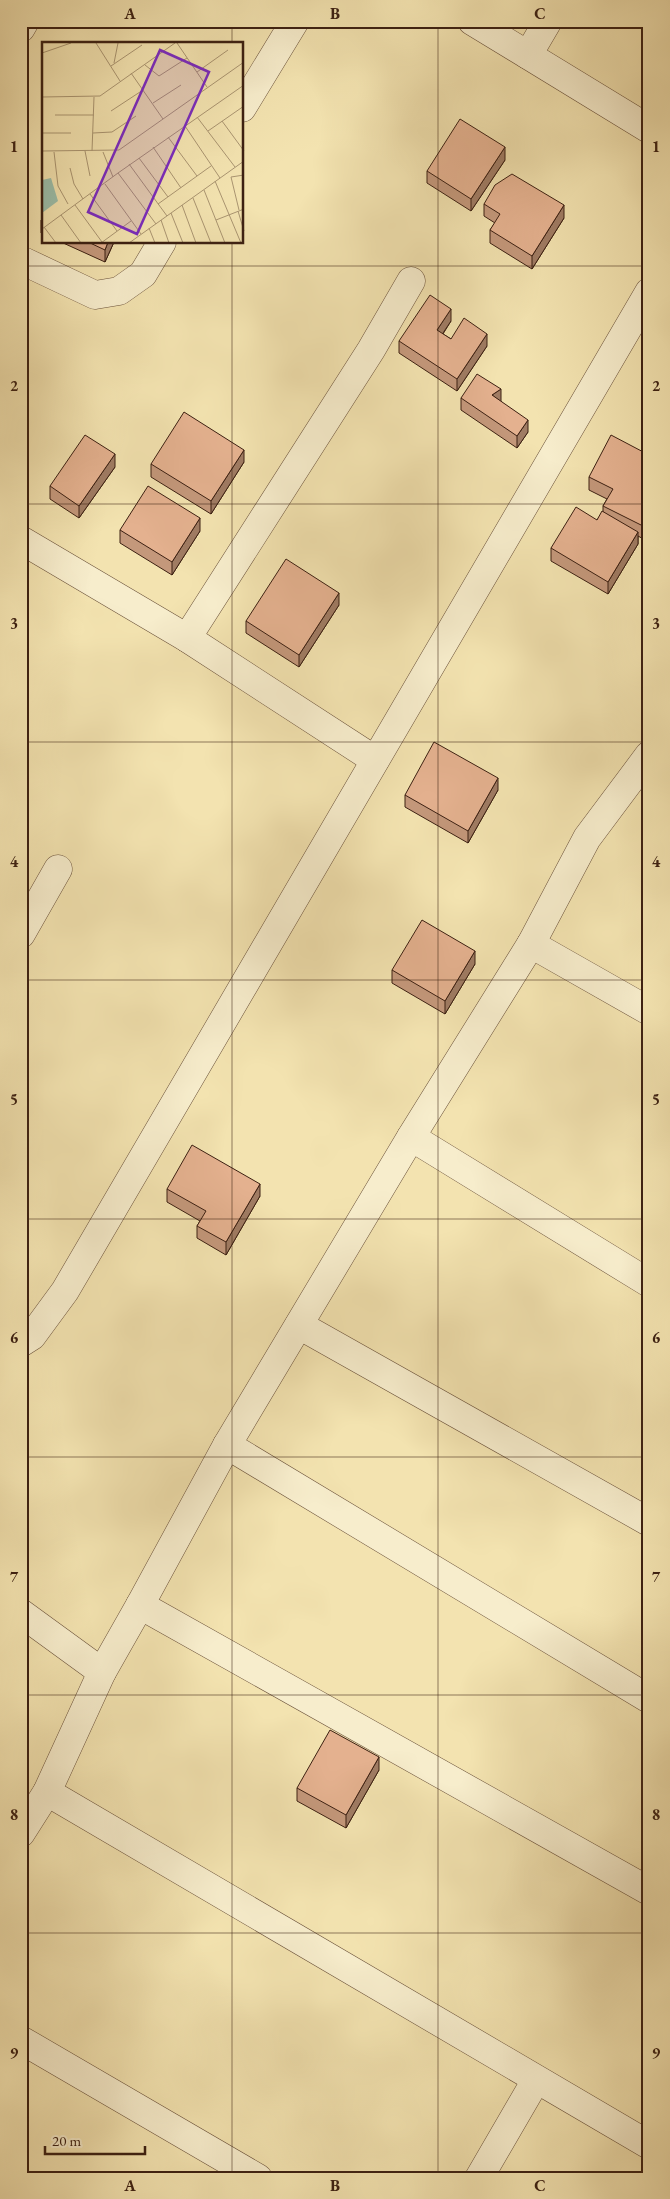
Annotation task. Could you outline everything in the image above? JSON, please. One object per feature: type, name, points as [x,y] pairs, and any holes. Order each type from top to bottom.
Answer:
[{"type":"street","points":[[21,28],[25,21]]},
{"type":"street","points":[[244,105],[296,21]]},
{"type":"street","points":[[472,21],[649,129]]},
{"type":"street","points":[[528,55],[548,21]]},
{"type":"street","points":[[21,260],[95,295],[119,291],[143,274],[161,244]]},
{"type":"street","points":[[187,638],[371,350],[411,281]]},
{"type":"street","points":[[21,1343],[32,1336],[65,1291],[649,292]]},
{"type":"street","points":[[21,540],[187,638],[375,760]]},
{"type":"street","points":[[21,1832],[47,1792],[102,1672],[227,1445],[411,1137],[531,944],[587,838],[649,754]]},
{"type":"street","points":[[21,934],[58,869]]},
{"type":"street","points":[[531,944],[649,1011]]},
{"type":"street","points":[[411,1137],[649,1283]]},
{"type":"street","points":[[299,1324],[649,1522]]},
{"type":"street","points":[[227,1445],[649,1699]]},
{"type":"street","points":[[140,1604],[649,1891]]},
{"type":"street","points":[[21,1613],[102,1672]]},
{"type":"street","points":[[47,1792],[649,2145]]},
{"type":"street","points":[[21,2040],[258,2178]]},
{"type":"street","points":[[479,2178],[536,2080]]},
{"type":"building","points":[[460,119],[505,147],[471,199],[427,171]]},
{"type":"building","points":[[512,174],[564,205],[532,256],[490,230],[500,214],[484,204],[495,185]]},
{"type":"building","points":[[92,244],[107,244],[105,250]]},
{"type":"building","points":[[430,295],[451,309],[437,330],[451,339],[464,318],[487,334],[457,379],[399,341]]},
{"type":"building","points":[[477,374],[501,389],[492,395],[528,420],[517,436],[461,398]]},
{"type":"building","points":[[184,412],[244,450],[211,501],[151,464]]},
{"type":"building","points":[[85,435],[115,454],[79,506],[50,486]]},
{"type":"building","points":[[611,435],[649,455],[649,529],[603,506],[613,489],[589,477]]},
{"type":"building","points":[[148,486],[200,518],[172,562],[120,530]]},
{"type":"building","points":[[576,507],[597,520],[602,511],[638,532],[608,582],[551,548]]},
{"type":"building","points":[[286,559],[339,593],[299,655],[246,621]]},
{"type":"building","points":[[434,742],[498,778],[468,831],[405,795]]},
{"type":"building","points":[[422,920],[475,951],[445,1001],[392,970]]},
{"type":"building","points":[[192,1145],[260,1184],[226,1242],[197,1226],[206,1211],[167,1189]]},
{"type":"building","points":[[330,1730],[379,1757],[346,1815],[297,1788]]}]
